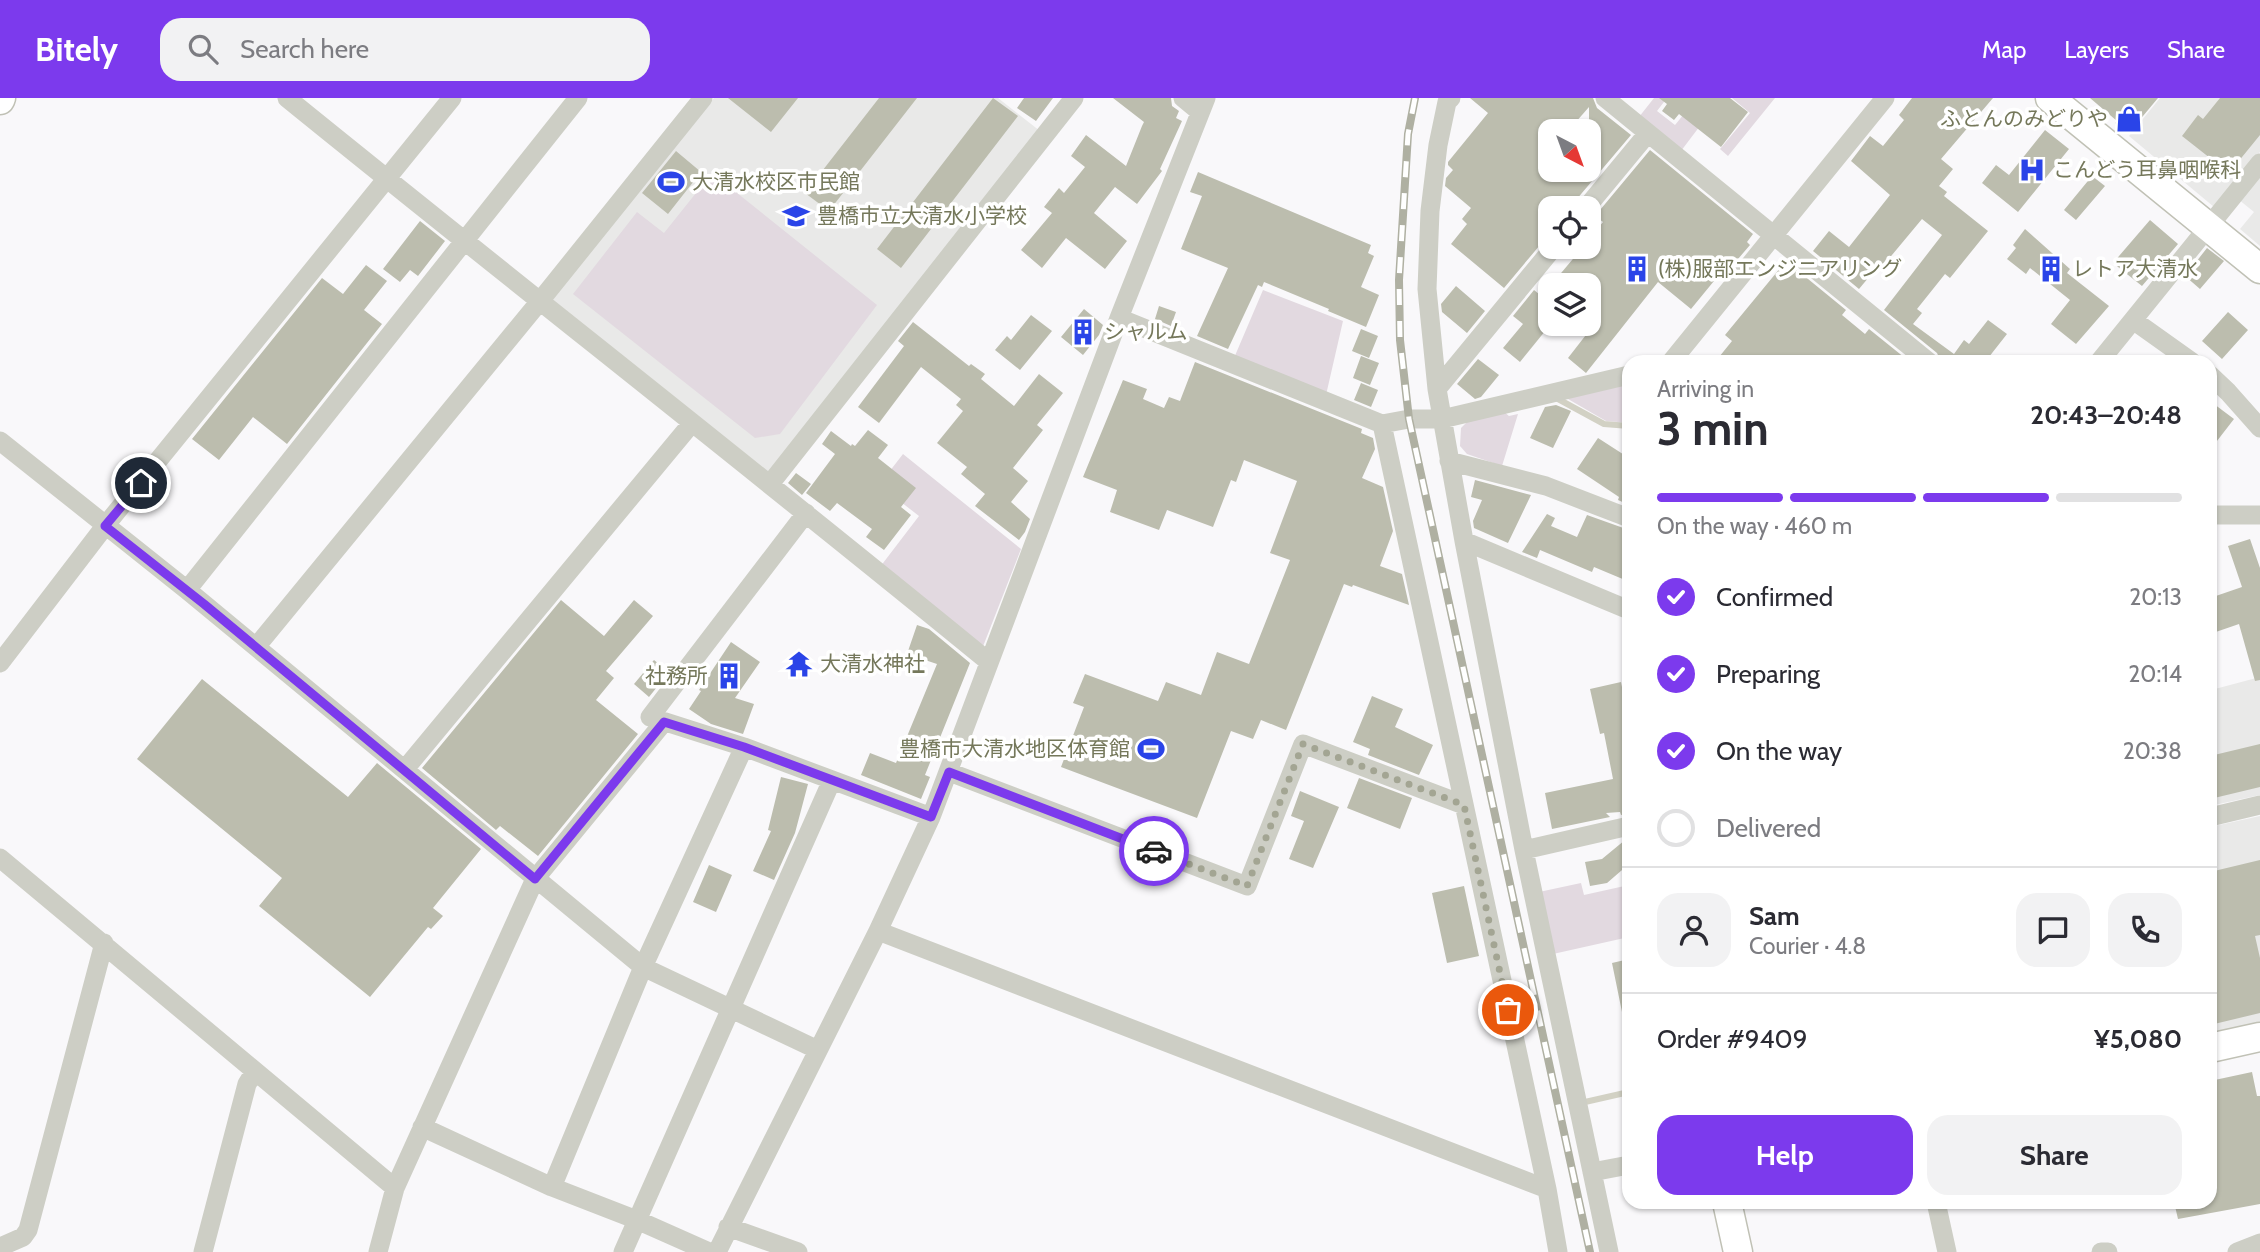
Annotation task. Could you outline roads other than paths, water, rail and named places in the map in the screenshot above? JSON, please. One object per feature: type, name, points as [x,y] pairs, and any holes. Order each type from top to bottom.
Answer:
[{"type":"main road","points":[[2050,98],[2260,269]]},
{"type":"main road","points":[[2217,1046],[2260,1037]]},
{"type":"main road","points":[[1729,1209],[1738,1252]]},
{"type":"street","points":[[288,98],[463,241],[771,484],[989,663]]},
{"type":"street","points":[[0,663],[105,526],[452,98]]},
{"type":"street","points":[[187,590],[578,98]]},
{"type":"street","points":[[256,647],[703,98]]},
{"type":"street","points":[[771,484],[1074,98]]},
{"type":"street","points":[[717,1252],[878,931],[931,817],[1119,318],[1203,105],[1183,98]]},
{"type":"street","points":[[1451,98],[1447,102],[1438,145],[1429,237],[1427,289],[1437,389],[1524,850],[1609,1252]]},
{"type":"street","points":[[1605,98],[1920,355]]},
{"type":"street","points":[[1677,355],[1885,98]]},
{"type":"street","points":[[1596,196],[1648,133]]},
{"type":"street","points":[[2105,355],[2260,163]]},
{"type":"street","points":[[1437,389],[1545,259]]},
{"type":"street","points":[[1119,318],[1382,424],[1409,419],[1442,419],[1622,377]]},
{"type":"street","points":[[2133,320],[2182,355]]},
{"type":"street","points":[[2217,382],[2260,428]]},
{"type":"street","points":[[405,769],[692,423]]},
{"type":"street","points":[[1382,424],[1558,1252]]},
{"type":"street","points":[[0,441],[187,590],[643,967],[817,1050]]},
{"type":"street","points":[[1449,461],[1546,486],[1622,515]]},
{"type":"street","points":[[806,513],[650,717],[744,747],[931,817]]},
{"type":"street","points":[[2217,515],[2260,516]]},
{"type":"street","points":[[1464,541],[1622,607]]},
{"type":"street","points":[[378,1252],[395,1188],[535,879],[664,722]]},
{"type":"street","points":[[949,772],[1247,886],[1303,744],[1464,805]]},
{"type":"street","points":[[552,1187],[643,967],[744,747]]},
{"type":"street","points":[[623,1252],[832,780]]},
{"type":"street","points":[[2217,815],[2260,805]]},
{"type":"street","points":[[1524,850],[1622,828]]},
{"type":"street","points":[[0,858],[395,1188]]},
{"type":"street","points":[[878,931],[1546,1189]]},
{"type":"street","points":[[0,1247],[23,1237],[28,1230],[104,943]]},
{"type":"street","points":[[203,1252],[247,1084],[255,1070]]},
{"type":"street","points":[[422,1127],[552,1187],[709,1252]]},
{"type":"street","points":[[1591,1172],[1622,1166]]},
{"type":"street","points":[[1938,1209],[1948,1252]]},
{"type":"street","points":[[728,1227],[797,1252]]},
{"type":"street","points":[[2238,1252],[2260,1243]]},
{"type":"street","points":[[2101,1252],[2108,1252]]},
{"type":"waterway","points":[[1558,399],[1604,424],[1622,425]]},
{"type":"waterway","points":[[1585,1102],[1622,1094]]},
{"type":"railway","points":[[1415,98],[1408,134],[1399,280],[1400,340],[1409,419],[1590,1252]]},
{"type":"place","name":"ふとんのみどりや","points":[[2129,119]]},
{"type":"place","name":"こんどう耳鼻咽喉科","points":[[2032,170]]},
{"type":"place","name":"大清水校区市民館","points":[[671,182]]},
{"type":"place","name":"豊橋市立大清水小学校","points":[[796,216]]},
{"type":"place","name":"(株)服部エンジニアリング","points":[[1637,269]]},
{"type":"place","name":"レトア大清水","points":[[2051,269]]},
{"type":"place","name":"シャルム","points":[[1083,332]]},
{"type":"place","name":"大清水神社","points":[[799,664]]},
{"type":"place","name":"社務所","points":[[729,676]]},
{"type":"place","name":"豊橋市大清水地区体育館","points":[[1151,749]]}]
